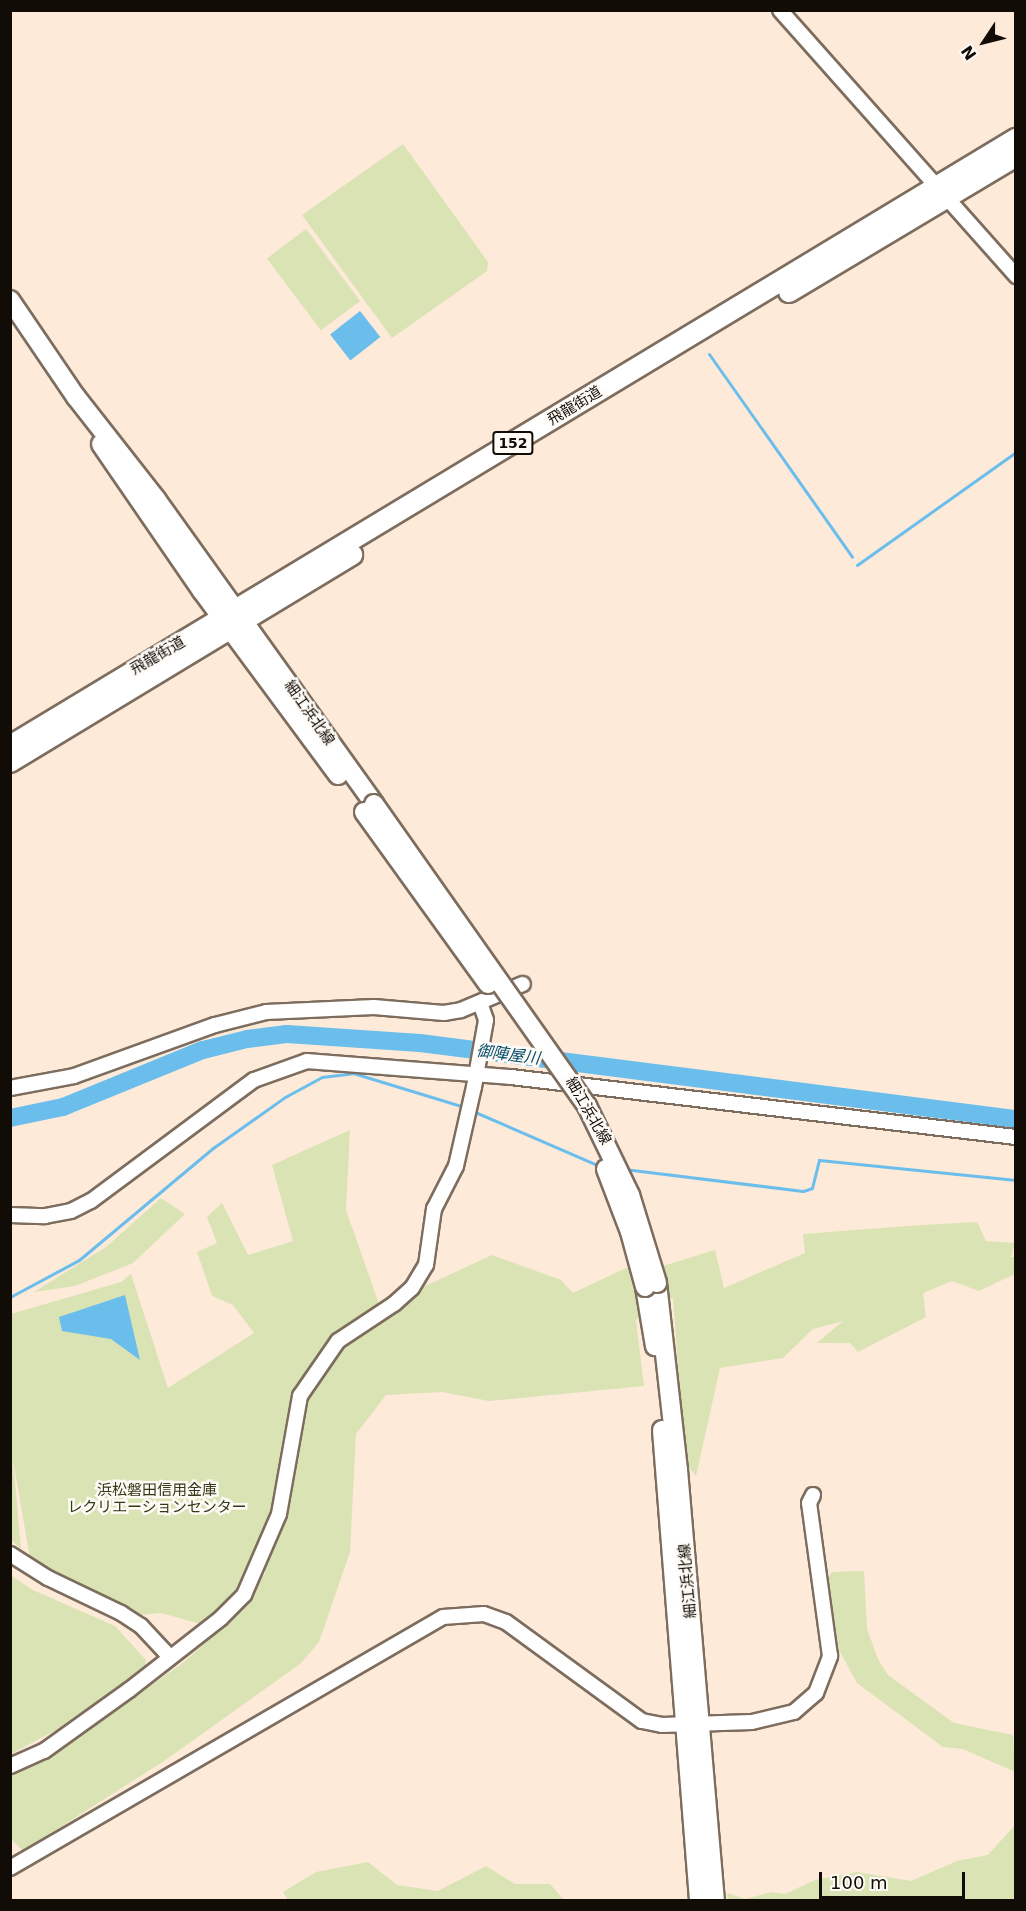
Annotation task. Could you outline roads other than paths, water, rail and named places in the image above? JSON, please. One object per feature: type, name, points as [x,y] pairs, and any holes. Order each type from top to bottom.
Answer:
[{"type":"highway","name":"飛龍街道","points":[[10,746],[233,619],[941,192],[1016,140]]},
{"type":"highway","name":"飛龍街道","points":[[941,192],[1016,156]]},
{"type":"highway","name":"飛龍街道","points":[[10,762],[233,619]]},
{"type":"main road","name":"細江浜北線","points":[[10,300],[76,397],[130,488],[233,619],[369,808],[580,1118],[621,1207],[651,1285],[694,1724],[715,1900]]},
{"type":"main road","name":"細江浜北線","points":[[694,1724],[699,1900]]},
{"type":"street","points":[[780,10],[1016,276]]},
{"type":"street","points":[[10,1088],[74,1076],[215,1025],[266,1012],[374,1006],[444,1013],[480,1003],[523,984]]},
{"type":"street","points":[[10,1766],[44,1751],[170,1657],[228,1611],[244,1595],[257,1572],[279,1514],[300,1396],[338,1341],[394,1304],[412,1288],[426,1265],[434,1209],[456,1166],[478,1061],[486,1020],[480,1003]]},
{"type":"street","points":[[10,1215],[45,1216],[71,1211],[91,1201],[254,1080],[281,1068],[307,1061],[475,1075],[1016,1137]]},
{"type":"street","points":[[10,1868],[443,1617],[484,1614],[506,1622],[642,1721],[694,1724],[782,1718],[806,1704],[823,1682],[830,1642],[809,1503],[813,1495]]},
{"type":"street","points":[[10,1554],[48,1578],[122,1613],[141,1626],[170,1657]]},
{"type":"water","points":[[360,311],[380,337],[350,360],[330,334]]},
{"type":"water","points":[[125,1295],[140,1360],[111,1339],[62,1331],[59,1317]]},
{"type":"waterway","points":[[709,354],[852,557]]},
{"type":"waterway","points":[[857,565],[1016,452]]},
{"type":"waterway","name":"御陣屋川","points":[[10,1118],[63,1107],[203,1050],[247,1039],[287,1034],[420,1043],[1016,1119]]},
{"type":"waterway","points":[[10,1297],[79,1260],[213,1148],[285,1097],[322,1077],[353,1073],[461,1106]]},
{"type":"waterway","points":[[475,1112],[600,1166]]},
{"type":"waterway","points":[[624,1169],[803,1191],[812,1188],[819,1160],[1016,1180]]},
{"type":"park label","name":"浜松磐田信用金庫 レクリエーションセンター","points":[[157,1498]]}]
